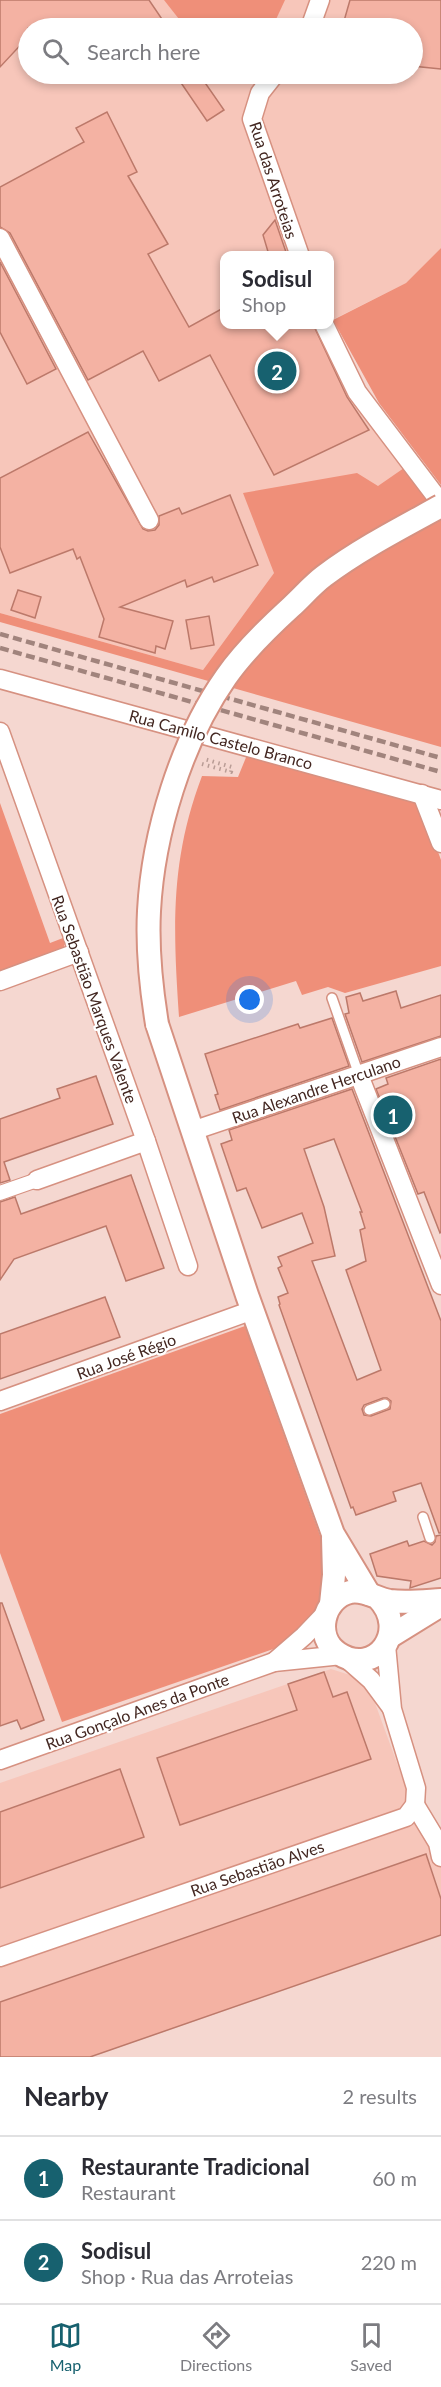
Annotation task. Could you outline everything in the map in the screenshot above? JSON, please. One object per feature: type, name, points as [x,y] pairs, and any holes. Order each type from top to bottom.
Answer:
[{"type":"street","points":[[314,18],[320,0]]},
{"type":"street","name":"Rua das Arroteias","points":[[267,84],[260,93],[252,119],[299,251]]},
{"type":"street","points":[[0,238],[149,520]]},
{"type":"street","points":[[326,329],[357,392],[441,505],[381,539],[323,576],[268,628],[233,669],[199,725],[170,793],[155,850],[148,912],[150,974],[157,1024],[253,1310],[333,1534],[374,1596],[391,1615],[388,1641],[392,1709],[416,1788],[415,1805],[438,1842],[441,1857]]},
{"type":"street","name":"Rua Camilo Castelo Branco","points":[[0,679],[441,800]]},
{"type":"street","name":"Rua Sebastião Marques Valente","points":[[0,732],[7,769],[79,952],[188,1266]]},
{"type":"street","points":[[422,794],[441,843]]},
{"type":"street","points":[[0,981],[79,952]]},
{"type":"street","name":"Rua Alexandre Herculano","points":[[192,1131],[441,1047]]},
{"type":"street","points":[[359,1075],[441,1285]]},
{"type":"street","points":[[0,1193],[146,1142]]},
{"type":"street","name":"Rua José Régio","points":[[0,1401],[253,1310]]},
{"type":"street","points":[[333,1534],[335,1566],[324,1634],[328,1643],[371,1680],[392,1709]]},
{"type":"street","points":[[274,1662],[348,1593],[359,1591],[406,1602],[441,1600]]},
{"type":"street","points":[[274,1662],[344,1657],[358,1660],[369,1658],[379,1653],[388,1641],[441,1605]]},
{"type":"street","name":"Rua Gonçalo Anes da Ponte","points":[[0,1760],[274,1662]]},
{"type":"street","name":"Rua Sebastião Alves","points":[[0,1958],[406,1817],[415,1805]]},
{"type":"lane","points":[[332,998],[359,1075]]},
{"type":"lane","points":[[369,1410],[385,1404]]},
{"type":"lane","points":[[423,1517],[430,1538]]},
{"type":"path","points":[[204,762],[232,767],[231,772],[204,762]]},
{"type":"shaded area","points":[[0,0],[441,0],[441,248],[406,283],[334,319],[334,251],[220,251],[220,329],[327,329],[412,463],[274,573],[203,670],[0,613]]},
{"type":"shaded area","points":[[164,0],[285,0],[277,18],[178,18]]},
{"type":"shaded area","points":[[441,248],[441,485],[379,403],[334,322],[334,319],[406,283]]},
{"type":"shaded area","points":[[404,468],[441,517],[441,747],[0,622],[0,613],[203,670],[274,573],[243,493],[357,473],[378,486]]},
{"type":"shaded area","points":[[247,755],[420,803],[441,860],[441,966],[345,993],[328,987],[302,995],[296,981],[179,1017],[175,924],[179,866],[184,837],[202,776],[238,777]]},
{"type":"shaded area","points":[[0,803],[50,943],[63,938],[65,944],[63,949],[0,972]]},
{"type":"shaded area","points":[[245,1326],[327,1555],[325,1593],[307,1624],[282,1646],[62,1722],[0,1553],[0,1414]]},
{"type":"shaded area","points":[[331,1669],[350,1675],[359,1681],[375,1703],[409,1796],[441,1853],[441,1936],[91,2057],[0,2057],[0,1783]]},
{"type":"building","points":[[0,0],[149,0],[161,18],[18,18],[18,48],[0,67]]},
{"type":"building","points":[[350,0],[441,0],[441,69],[423,67],[423,18],[345,18]]},
{"type":"building","points":[[182,84],[206,84],[224,110],[207,121]]},
{"type":"building","points":[[107,112],[137,172],[128,176],[168,244],[148,254],[189,327],[220,310],[220,329],[315,329],[347,397],[369,430],[274,475],[210,355],[159,381],[143,351],[88,380],[10,233],[0,227],[0,187],[84,142],[76,128]]},
{"type":"building","points":[[275,220],[286,251],[268,251],[263,235]]},
{"type":"building","points":[[0,262],[56,369],[27,384],[0,332]]},
{"type":"building","points":[[88,432],[143,529],[155,530],[159,525],[159,516],[179,508],[182,514],[230,495],[258,565],[214,582],[212,577],[187,587],[185,580],[120,607],[173,621],[165,649],[156,646],[155,653],[99,637],[104,619],[80,557],[77,559],[73,549],[10,573],[0,547],[0,478]]},
{"type":"building","points":[[18,590],[41,597],[35,618],[11,610]]},
{"type":"building","points":[[209,616],[214,645],[191,649],[186,620]]},
{"type":"building","points":[[396,991],[401,1008],[441,995],[441,1036],[362,1062],[345,1014],[349,1013],[346,997],[360,993],[363,1001]]},
{"type":"building","points":[[332,1018],[349,1066],[220,1110],[215,1095],[218,1094],[205,1054],[298,1024],[300,1028]]},
{"type":"building","points":[[441,1059],[440,1233],[424,1192],[418,1194],[376,1089],[388,1084],[386,1078]]},
{"type":"building","points":[[96,1076],[113,1124],[4,1162],[10,1180],[0,1183],[0,1119],[60,1098],[57,1089]]},
{"type":"building","points":[[352,1089],[441,1321],[441,1533],[439,1533],[421,1483],[393,1492],[396,1501],[356,1515],[353,1507],[351,1508],[279,1305],[278,1297],[288,1293],[278,1268],[282,1266],[278,1257],[313,1243],[302,1213],[262,1228],[246,1188],[237,1191],[221,1144],[232,1140],[229,1130]],"holes":[[[334,1139],[362,1212],[360,1212],[365,1228],[360,1230],[366,1261],[346,1270],[381,1370],[357,1380],[312,1261],[335,1256],[324,1207],[304,1149]],[[383,1398],[391,1401],[390,1409],[371,1416],[364,1415],[362,1409],[364,1405]]]},
{"type":"building","points":[[131,1175],[164,1268],[126,1281],[106,1226],[14,1259],[0,1280],[0,1202],[15,1197],[21,1214]]},
{"type":"building","points":[[105,1297],[120,1337],[0,1379],[0,1334]]},
{"type":"building","points":[[441,1535],[441,1578],[410,1588],[411,1581],[377,1576],[370,1554],[407,1541],[409,1546],[424,1541],[432,1545],[436,1536]]},
{"type":"building","points":[[0,1603],[2,1603],[44,1720],[21,1729],[17,1720],[0,1726]]},
{"type":"building","points":[[324,1672],[333,1697],[347,1692],[371,1759],[180,1825],[157,1758],[297,1710],[288,1684]]},
{"type":"building","points":[[120,1769],[144,1837],[0,1888],[0,1812]]},
{"type":"building","points":[[426,1854],[441,1899],[441,1935],[90,2057],[0,2057],[0,2002]]},
{"type":"railway","points":[[0,634],[441,758]]},
{"type":"railway","points":[[0,648],[441,772]]},
{"type":"place","name":"Sodisul","points":[[277,371]]},
{"type":"place","name":"Restaurante Tradicional","points":[[393,1115]]}]
